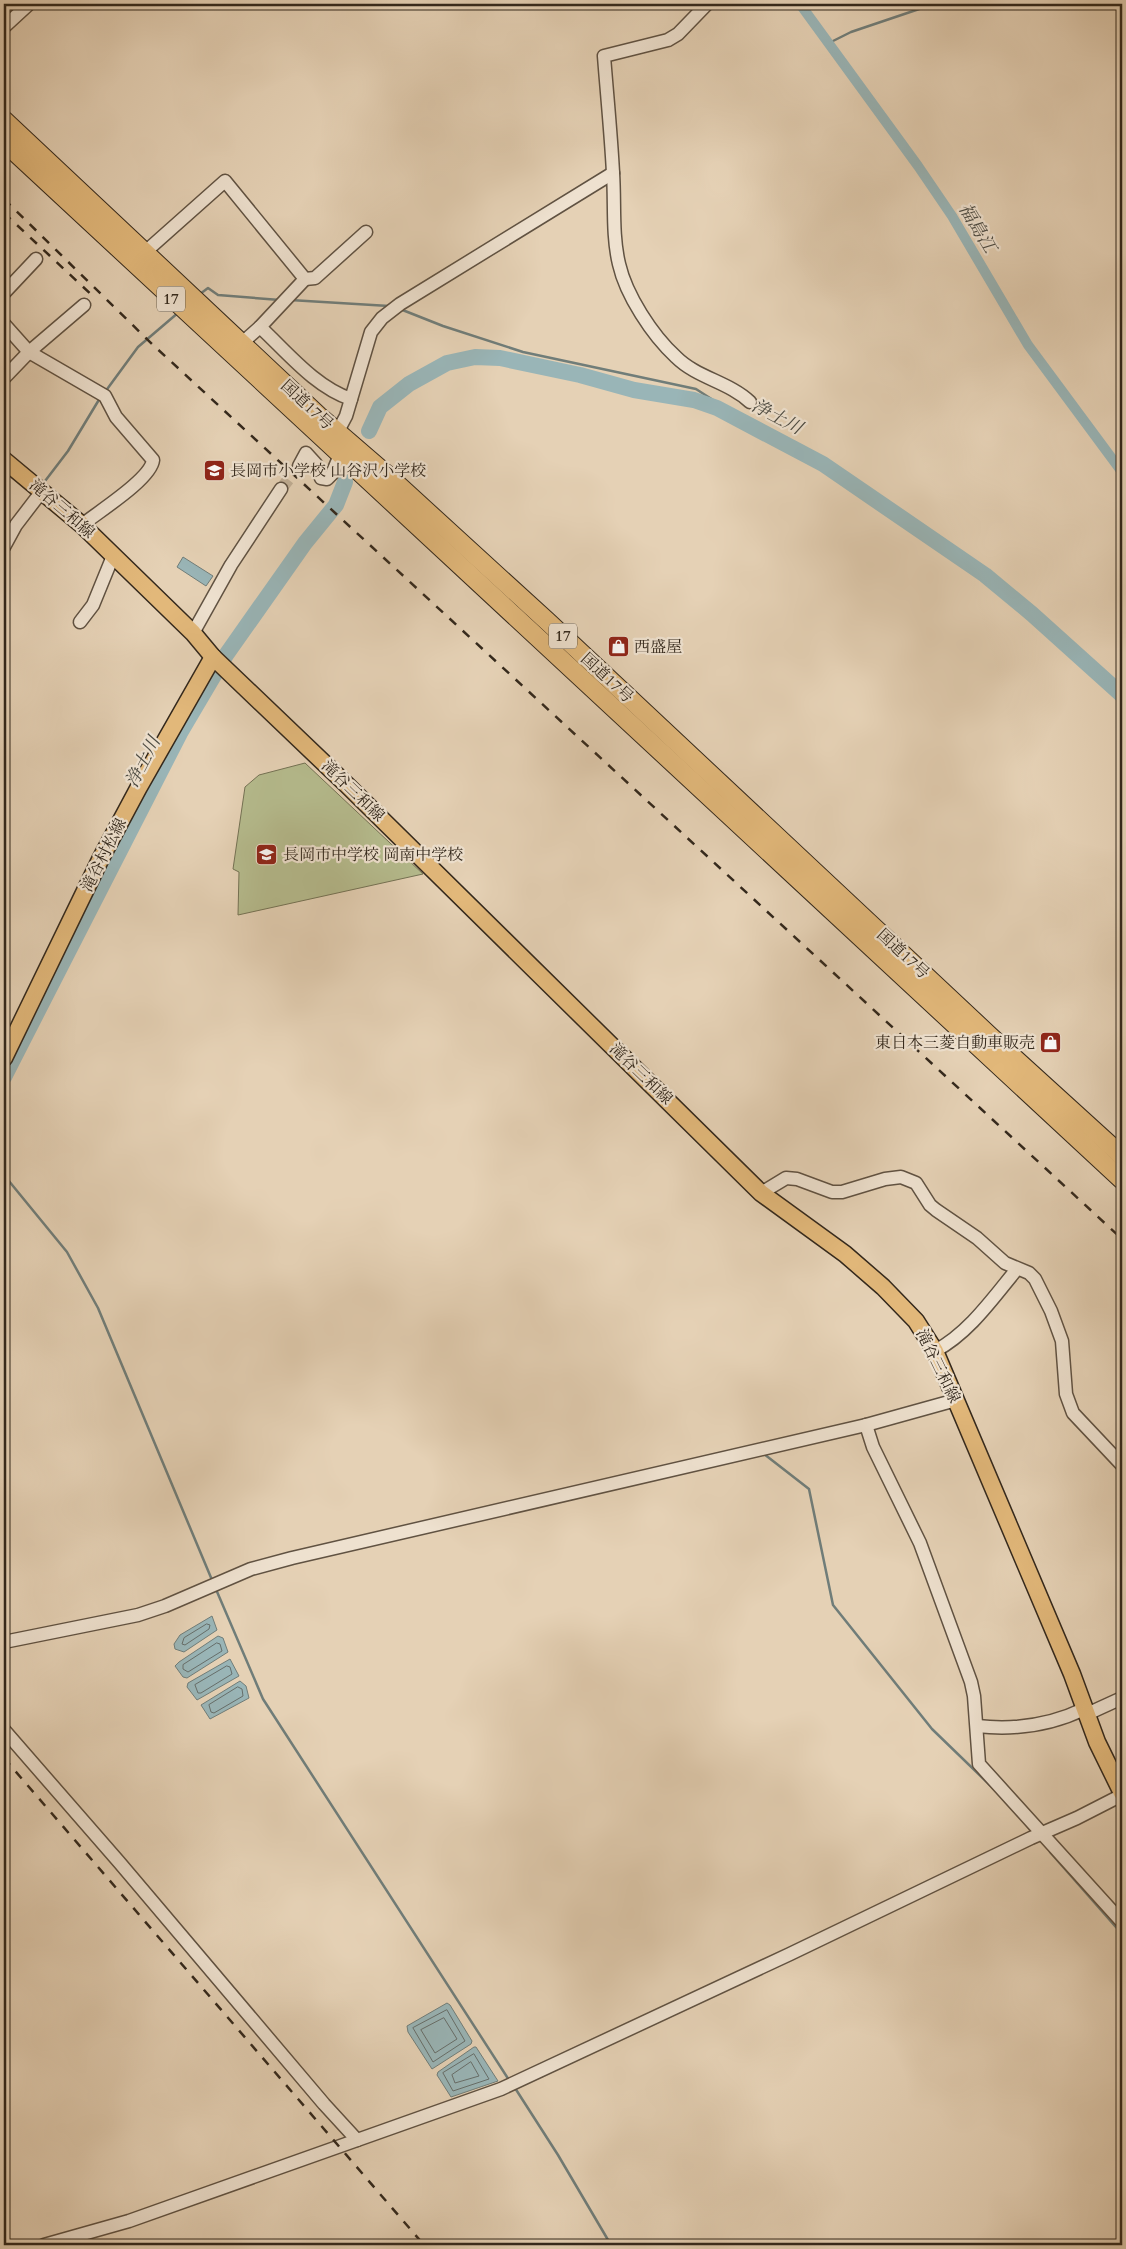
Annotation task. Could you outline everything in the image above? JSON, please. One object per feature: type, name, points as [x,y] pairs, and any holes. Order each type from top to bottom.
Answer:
[{"type":"highway","name":"国道17号","points":[[4,120],[337,434],[385,472],[1047,1089],[1119,1163]]},
{"type":"highway","name":"国道17号","points":[[4,142],[340,455],[1119,1163]]},
{"type":"main road","name":"滝谷三和線","points":[[4,460],[82,524],[193,633],[231,675],[347,785],[761,1194],[845,1254],[883,1287],[916,1321],[935,1351],[1122,1794]]},
{"type":"main road","name":"滝谷村松線","points":[[4,1058],[139,787],[213,657]]},
{"type":"street","points":[[4,27],[29,4]]},
{"type":"street","points":[[707,4],[678,34],[668,40],[604,56],[619,264],[632,299],[676,358],[687,366],[734,389],[750,402]]},
{"type":"street","points":[[337,434],[351,399],[367,341],[376,325],[395,308],[613,173]]},
{"type":"street","points":[[144,253],[225,181],[305,279]]},
{"type":"street","points":[[242,343],[260,327],[305,279],[315,278],[366,232]]},
{"type":"street","points":[[4,293],[36,259]]},
{"type":"street","points":[[4,378],[29,352],[84,305]]},
{"type":"street","points":[[4,324],[29,352],[105,396],[116,417],[153,460],[151,469],[140,480],[82,524]]},
{"type":"street","points":[[260,327],[312,376],[341,396],[351,399]]},
{"type":"street","points":[[299,466],[306,453],[314,460],[321,478],[327,479],[332,474],[340,455]]},
{"type":"street","points":[[193,633],[231,565],[281,489]]},
{"type":"street","points":[[4,547],[16,525],[42,491]]},
{"type":"street","points":[[80,622],[93,605],[113,556]]},
{"type":"street","points":[[761,1194],[786,1178],[797,1179],[832,1192],[842,1192],[885,1178],[901,1177],[916,1183],[930,1205],[936,1210],[1017,1269],[1029,1273],[1035,1279],[1051,1311],[1064,1348],[1066,1394],[1073,1413],[1122,1465]]},
{"type":"street","points":[[935,1351],[959,1335],[978,1316],[1017,1269]]},
{"type":"street","points":[[4,1642],[138,1615],[165,1606],[242,1573],[292,1558],[866,1425],[956,1400]]},
{"type":"street","points":[[866,1425],[873,1447],[920,1542],[971,1682],[977,1726],[979,1764],[1038,1835],[1122,1922]]},
{"type":"street","points":[[977,1726],[1006,1729],[1056,1721],[1122,1698]]},
{"type":"street","points":[[4,1730],[357,2140]]},
{"type":"street","points":[[44,2245],[128,2221],[501,2089],[1077,1818],[1122,1794]]},
{"type":"green space","points":[[305,763],[423,874],[238,915],[239,872],[233,869],[245,787],[259,775]]},
{"type":"water","points":[[183,557],[213,576],[206,586],[177,567]]},
{"type":"water","points":[[212,1616],[217,1630],[184,1652],[175,1649],[174,1644],[180,1635]]},
{"type":"water","points":[[218,1636],[223,1638],[228,1652],[187,1678],[183,1677],[175,1666]]},
{"type":"water","points":[[230,1659],[239,1676],[197,1700],[187,1687],[188,1683]]},
{"type":"water","points":[[240,1681],[246,1686],[249,1698],[210,1719],[201,1705]]},
{"type":"water","points":[[447,2003],[472,2041],[471,2044],[432,2069],[408,2032],[407,2026]]},
{"type":"water","points":[[476,2047],[498,2081],[451,2097],[437,2075],[438,2072]]},
{"type":"waterway","name":"福島江","points":[[800,4],[918,166],[952,216],[1028,345],[1122,472]]},
{"type":"waterway","points":[[829,43],[851,32],[934,4]]},
{"type":"waterway","points":[[200,294],[208,288],[218,295],[280,300]]},
{"type":"waterway","points":[[290,300],[389,306]]},
{"type":"waterway","points":[[400,309],[443,326],[523,352],[696,389],[713,400],[717,408]]},
{"type":"waterway","points":[[105,392],[138,347],[179,312]]},
{"type":"waterway","name":"浄土川","points":[[369,431],[380,407],[409,384],[447,363],[475,357],[500,358],[580,375],[634,390],[694,400],[717,408],[823,464],[985,575],[1032,614],[1122,695]]},
{"type":"waterway","points":[[42,485],[68,451],[100,398]]},
{"type":"waterway","name":"浄土川","points":[[4,1077],[180,733],[226,655],[305,543],[336,505],[345,482]]},
{"type":"waterway","points":[[4,1175],[67,1252],[98,1308],[212,1580]]},
{"type":"waterway","points":[[764,1454],[809,1489],[833,1605],[932,1729],[995,1790]]},
{"type":"waterway","points":[[215,1587],[263,1699],[509,2080]]},
{"type":"waterway","points":[[1022,1820],[1033,1833]]},
{"type":"waterway","points":[[1050,1852],[1122,1934]]},
{"type":"waterway","points":[[515,2088],[558,2155],[611,2245]]},
{"type":"tunnel","points":[[281,489],[299,466]]},
{"type":"railway","points":[[4,199],[152,344],[1122,1239]]},
{"type":"railway","points":[[4,213],[95,298]]},
{"type":"railway","points":[[4,1758],[424,2245]]},
{"type":"place","name":"長岡市小学校 山谷沢小学校","points":[[214,471]]},
{"type":"place","name":"西盛屋","points":[[618,647]]},
{"type":"place","name":"長岡市中学校 岡南中学校","points":[[267,855]]},
{"type":"place","name":"東日本三菱自動車販売","points":[[1051,1043]]}]
